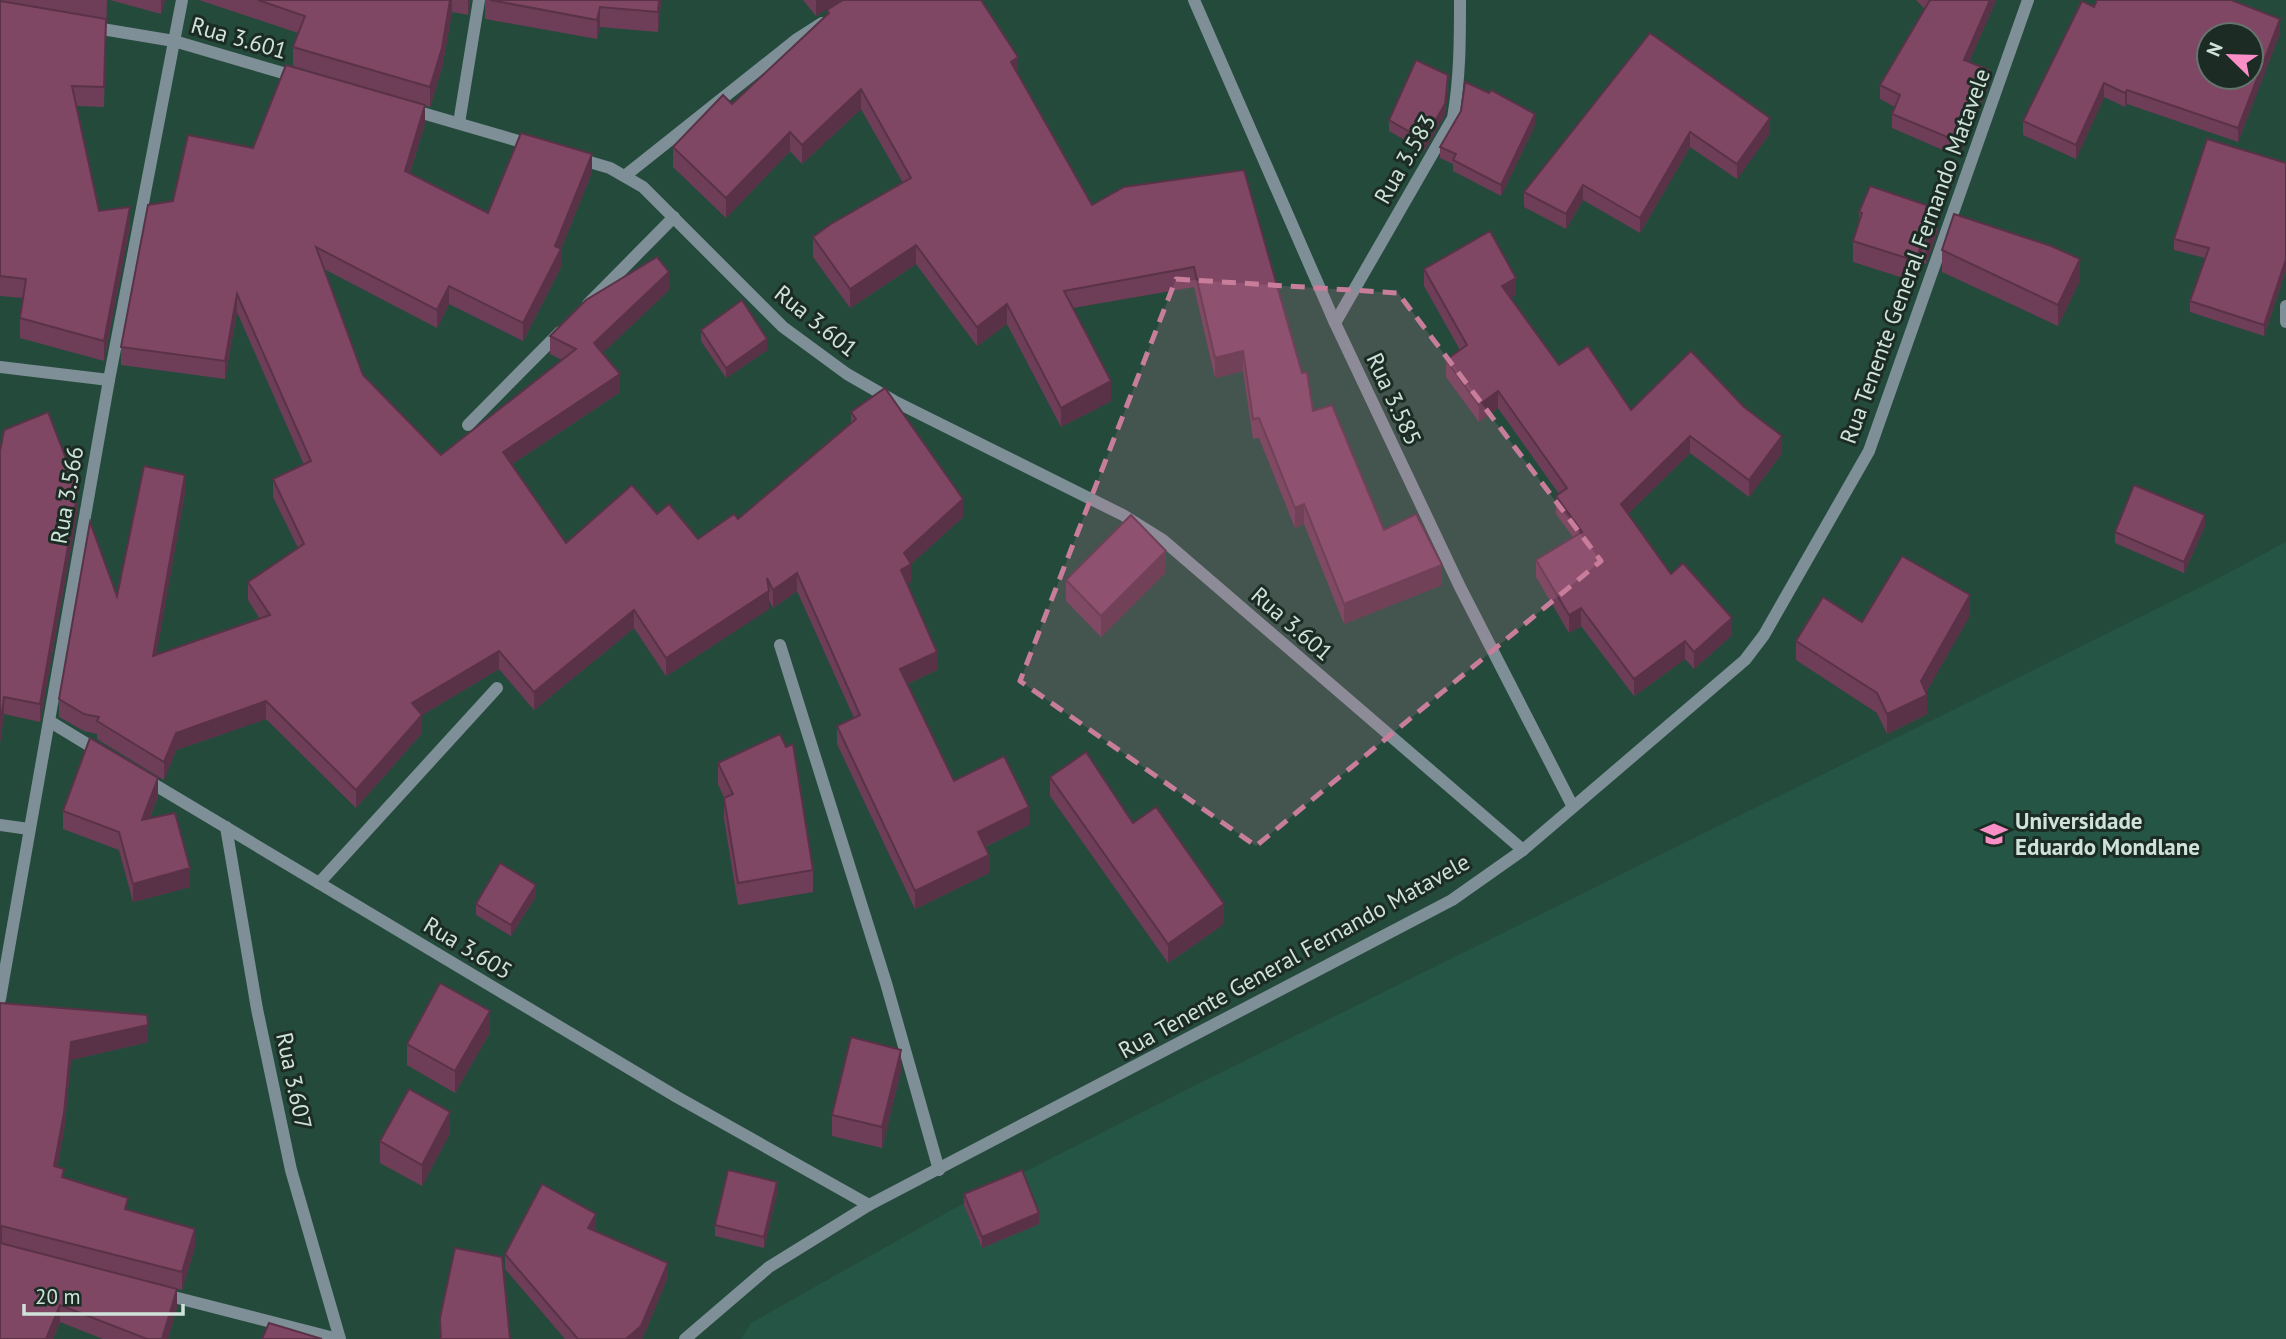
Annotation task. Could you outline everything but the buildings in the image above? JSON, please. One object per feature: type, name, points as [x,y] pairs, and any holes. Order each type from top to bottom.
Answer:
[{"type":"street","name":"Rua 3.566","points":[[0,999],[108,380],[182,0]]},
{"type":"street","points":[[459,123],[479,0]]},
{"type":"street","name":"Rua 3.585","points":[[1194,0],[1335,323],[1460,587],[1573,807]]},
{"type":"street","name":"Rua 3.583","points":[[1335,323],[1453,118],[1459,86],[1460,0]]},
{"type":"street","name":"Rua Tenente General Fernando Matavele","points":[[685,1339],[769,1267],[869,1205],[1452,900],[1523,850],[1745,660],[1764,635],[1869,451],[2028,0]]},
{"type":"street","points":[[625,175],[797,39],[837,13]]},
{"type":"street","name":"Rua 3.601","points":[[80,26],[174,41],[305,79]]},
{"type":"street","name":"Rua 3.601","points":[[396,106],[554,151],[625,175],[643,187],[783,327],[847,374],[894,401],[1123,515],[1163,540],[1523,850]]},
{"type":"street","points":[[576,316],[674,217]]},
{"type":"street","points":[[2286,306],[2286,322]]},
{"type":"street","points":[[468,425],[566,326]]},
{"type":"street","points":[[0,367],[108,380]]},
{"type":"street","points":[[780,645],[886,983],[939,1170]]},
{"type":"street","points":[[319,883],[497,688]]},
{"type":"street","points":[[49,721],[108,757]]},
{"type":"street","name":"Rua 3.605","points":[[132,771],[677,1097],[869,1205]]},
{"type":"street","points":[[0,825],[29,830]]},
{"type":"street","name":"Rua 3.607","points":[[226,827],[257,1009],[291,1170],[339,1339]]},
{"type":"street","points":[[149,1290],[339,1339]]},
{"type":"highlighted area","points":[[1176,279],[1398,293],[1601,561],[1256,846],[1020,681]]},
{"type":"shaded area","name":"Universidade Eduardo Mondlane","points":[[2286,542],[2286,1339],[741,1339],[751,1323],[973,1198],[2217,579]]},
{"type":"place","name":"Universidade Eduardo Mondlane","points":[[1994,834]]}]
